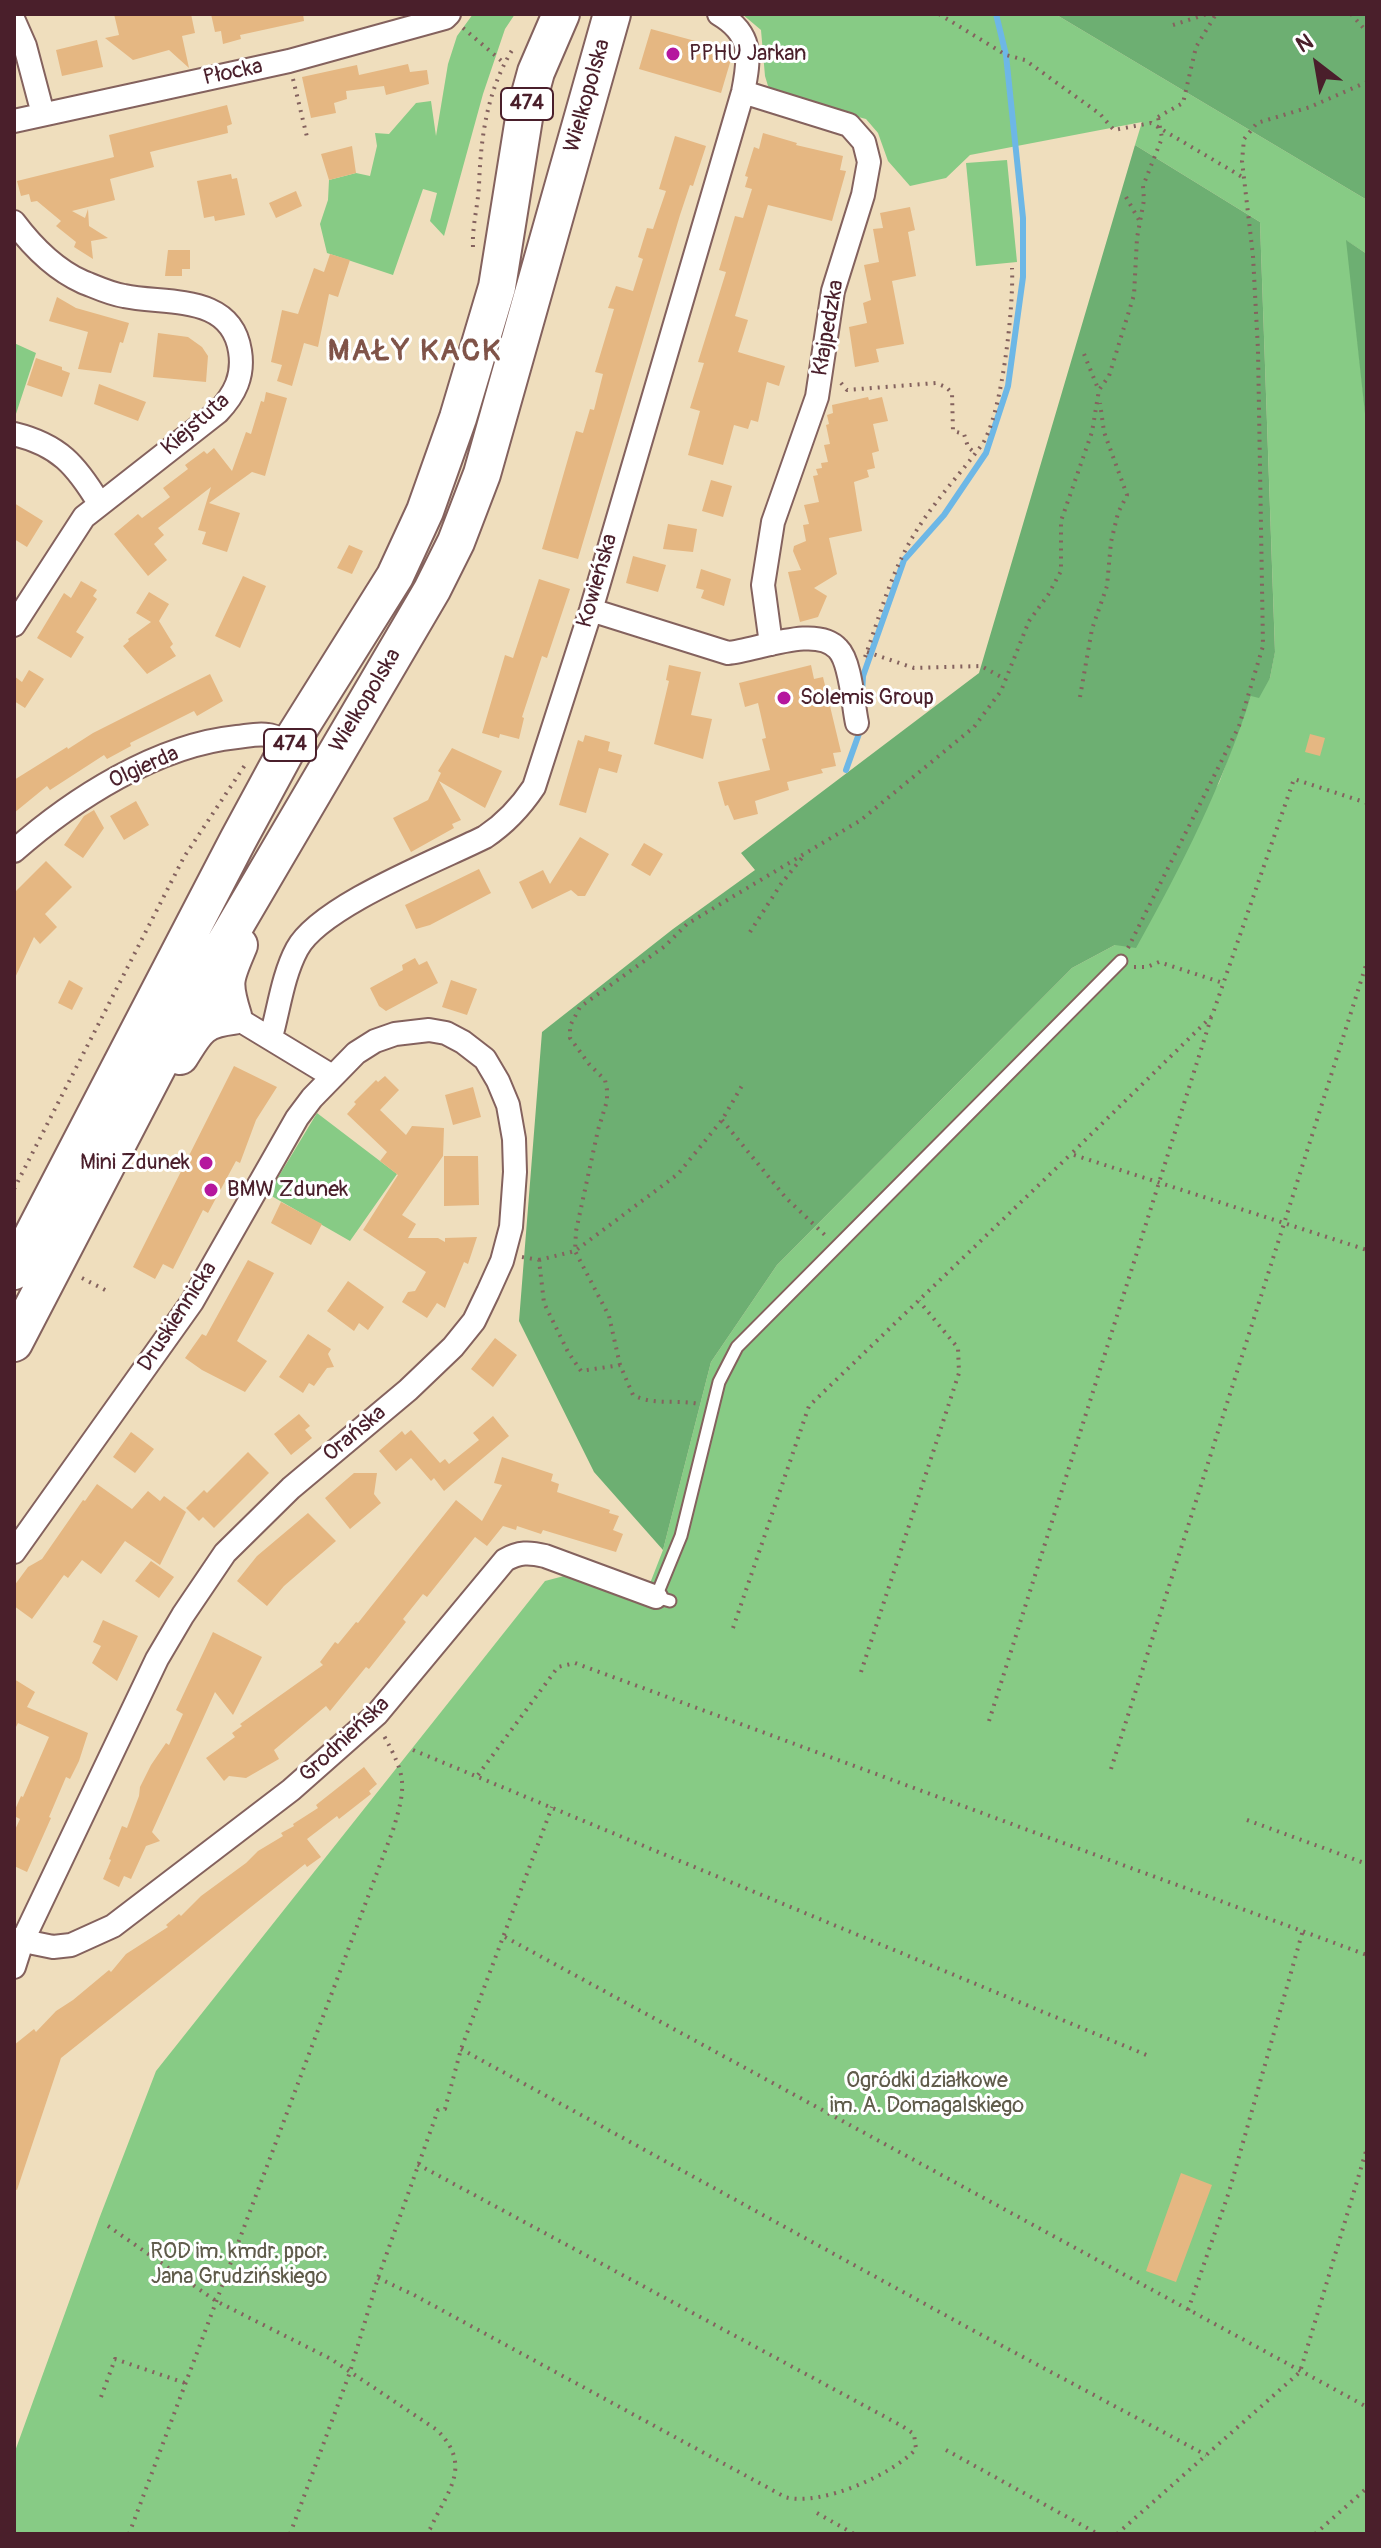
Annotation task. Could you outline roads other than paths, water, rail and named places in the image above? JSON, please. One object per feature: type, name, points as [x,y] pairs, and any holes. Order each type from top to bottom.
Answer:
[{"type":"main road","name":"Wielkopolska","points":[[14,1271],[291,742],[395,576],[425,511],[458,418],[497,287],[525,112],[536,72],[561,14]]},
{"type":"main road","name":"Wielkopolska","points":[[14,1343],[198,989],[272,858],[432,590],[456,542],[482,474],[612,14]]},
{"type":"main road","points":[[117,1145],[196,1031],[210,1019],[233,1016],[224,989],[226,975],[272,858]]},
{"type":"street","name":"Kowieńska","points":[[271,1037],[290,967],[298,947],[309,933],[335,911],[485,837],[506,823],[534,787],[591,610],[743,92],[749,64],[746,45],[740,31],[719,14]]},
{"type":"street","name":"Płocka","points":[[14,121],[289,61],[445,18],[455,20]]},
{"type":"street","points":[[14,21],[25,46],[43,114]]},
{"type":"street","name":"Kłajpedzka","points":[[743,92],[849,125],[864,142],[869,162],[833,291],[817,397],[773,522],[764,565],[763,585],[771,644]]},
{"type":"street","name":"Kiejstuta","points":[[14,222],[46,258],[81,281],[122,296],[205,307],[217,313],[230,326],[239,344],[242,365],[238,385],[230,400],[218,412],[84,517],[14,625]]},
{"type":"street","points":[[14,434],[38,440],[60,453],[80,473],[99,503]]},
{"type":"street","points":[[591,610],[728,653],[747,652],[807,638],[824,641],[838,649],[846,664],[857,723]]},
{"type":"street","name":"Olgierda","points":[[14,851],[46,823],[93,792],[176,752],[222,739],[266,734],[291,742]]},
{"type":"street","points":[[233,1016],[332,1076]]},
{"type":"street","name":"Orańska","points":[[14,1967],[18,1940],[157,1659],[225,1553],[291,1488],[408,1390],[453,1347],[474,1321],[503,1255],[511,1227],[514,1139],[508,1105],[485,1059],[446,1033],[429,1030],[395,1034],[375,1041],[356,1053],[332,1076]]},
{"type":"street","name":"Druskiennicka","points":[[14,1552],[192,1302],[297,1118],[332,1076]]},
{"type":"street","name":"Grodnieńska","points":[[18,1940],[53,1947],[71,1945],[113,1926],[291,1790],[377,1714],[505,1560],[516,1554],[528,1552],[545,1556],[663,1599]]},
{"type":"lane","points":[[663,1599],[719,1382],[737,1347],[1121,961]]},
{"type":"waterway","points":[[862,693],[863,676],[904,560],[944,515],[986,453],[1008,386],[1023,277],[1023,218],[1006,55],[996,14]]},
{"type":"waterway","points":[[846,770],[861,728]]},
{"type":"place","name":"PPHU Jarkan","points":[[673,54]]},
{"type":"place","name":"Solemis Group","points":[[784,698]]},
{"type":"place","name":"Mini Zdunek","points":[[206,1163]]},
{"type":"place","name":"BMW Zdunek","points":[[211,1190]]},
{"type":"district","name":"MAŁY KACK","points":[[415,352]]},
{"type":"park label","name":"Ogródki działkowe im. A. Domagalskiego","points":[[927,2094]]},
{"type":"park label","name":"ROD im. kmdr. ppor. Jana Grudzińskiego","points":[[239,2264]]}]
